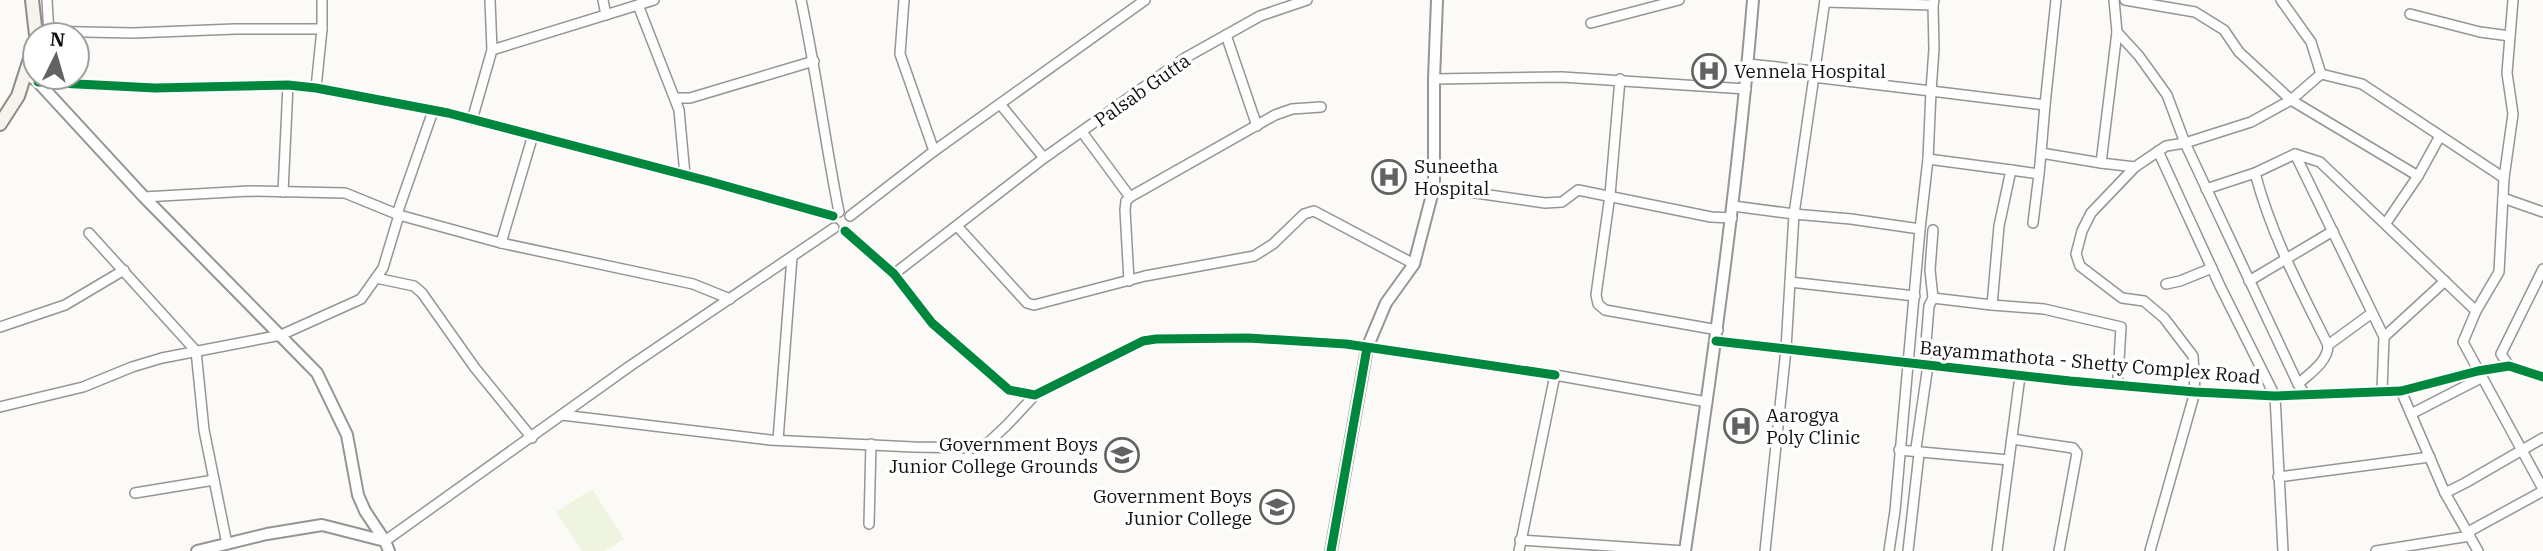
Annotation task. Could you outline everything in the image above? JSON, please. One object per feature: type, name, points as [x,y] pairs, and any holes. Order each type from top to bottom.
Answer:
[{"type":"main road","points":[[32,0],[37,21]]},
{"type":"main road","points":[[0,124],[18,96],[21,86]]},
{"type":"street","points":[[43,21],[47,0]]},
{"type":"street","points":[[316,88],[322,0]]},
{"type":"street","points":[[472,120],[492,50],[490,0]]},
{"type":"street","points":[[603,0],[606,15]]},
{"type":"street","points":[[492,50],[654,0]]},
{"type":"street","points":[[801,0],[814,61],[836,214],[832,221],[834,228]]},
{"type":"street","points":[[904,0],[900,54],[934,151]]},
{"type":"street","name":"Palsab Gutta","points":[[894,274],[1044,158],[1185,58],[1260,16],[1307,0]]},
{"type":"street","points":[[1331,551],[1367,348],[1386,303],[1414,264],[1434,187],[1437,0]]},
{"type":"street","points":[[1591,23],[1679,0]]},
{"type":"street","points":[[1520,540],[1554,547],[1685,551],[1732,218],[1754,0]]},
{"type":"street","points":[[2033,223],[2056,0]]},
{"type":"street","points":[[2101,163],[2117,32],[2114,0]]},
{"type":"street","points":[[2125,0],[2154,2],[2195,12],[2224,30],[2239,52],[2291,100],[2417,176]]},
{"type":"street","points":[[2281,0],[2311,42],[2321,74]]},
{"type":"street","points":[[2376,551],[2469,534],[2543,490],[2463,342],[2476,311],[2499,272],[2502,198],[2512,114],[2507,73],[2513,0]]},
{"type":"street","points":[[850,216],[934,151],[1143,1]]},
{"type":"street","points":[[1765,551],[1786,349],[1794,214],[1825,1],[1933,3],[1928,159],[1889,551]]},
{"type":"street","points":[[638,5],[679,110],[685,175]]},
{"type":"street","points":[[2410,14],[2480,32],[2510,36]]},
{"type":"street","points":[[91,34],[322,29]]},
{"type":"street","points":[[2117,32],[2139,56],[2167,95],[2206,189],[2305,394]]},
{"type":"street","points":[[1226,35],[1257,126]]},
{"type":"street","points":[[675,99],[691,98],[814,61]]},
{"type":"street","points":[[1748,64],[2045,105]]},
{"type":"street","points":[[2150,551],[2195,392],[2193,356],[2164,318],[2144,301],[2122,298],[2080,266],[2076,254],[2082,231],[2091,213],[2135,167],[2158,151],[2166,146],[2185,143],[2251,122],[2291,100],[2321,74]]},
{"type":"street","points":[[2321,74],[2361,84],[2504,178]]},
{"type":"street","points":[[1434,79],[1562,77],[1746,89]]},
{"type":"street","points":[[1610,195],[1620,79]]},
{"type":"street","points":[[91,83],[155,88],[288,85],[316,88],[472,120],[850,216]]},
{"type":"street","points":[[283,192],[288,85]]},
{"type":"street","points":[[52,91],[144,197],[317,373],[347,435],[358,495],[387,546]]},
{"type":"street","points":[[1000,104],[1044,158]]},
{"type":"street","points":[[1129,281],[1125,211],[1126,201],[1130,197],[1292,109],[1321,107]]},
{"type":"street","points":[[0,407],[83,387],[132,367],[196,351],[281,335],[361,299],[383,268],[433,111]]},
{"type":"street","points":[[1082,132],[1130,197]]},
{"type":"street","points":[[502,243],[533,135]]},
{"type":"street","points":[[2386,223],[2440,135]]},
{"type":"street","points":[[2158,151],[2275,396],[2283,551]]},
{"type":"street","points":[[2041,153],[2135,167]]},
{"type":"street","points":[[2206,189],[2255,173],[2295,154],[2320,162],[2476,311]]},
{"type":"street","points":[[2295,154],[2384,337],[2382,391]]},
{"type":"street","points":[[1928,159],[2039,174]]},
{"type":"street","points":[[1992,305],[1999,226],[2011,170]]},
{"type":"street","points":[[2255,173],[2265,209],[2286,259],[2328,345],[2328,354],[2323,361],[2298,384]]},
{"type":"street","points":[[1434,187],[1545,203],[1562,202],[1578,190],[1711,217],[1732,218]]},
{"type":"street","points":[[144,197],[249,191],[345,194],[398,215],[502,243],[693,284],[730,299]]},
{"type":"street","name":"Bayammathota - Shetty Complex Road","points":[[1610,195],[1596,295],[1598,303],[1605,310],[1717,336],[1786,349],[1927,366],[2195,392],[2275,396],[2401,391],[2479,374]]},
{"type":"street","points":[[2502,198],[2543,212]]},
{"type":"street","points":[[1733,206],[1920,229]]},
{"type":"street","points":[[957,226],[1027,303],[1034,306],[1129,281],[1263,253],[1304,214],[1314,211],[1414,264]]},
{"type":"street","points":[[845,231],[850,226],[850,216]]},
{"type":"street","points":[[387,546],[562,415],[834,228],[845,231],[894,274],[932,323],[1009,390],[1035,395]]},
{"type":"street","points":[[1908,551],[1918,452],[1916,448],[1927,366],[1925,355],[1929,306],[1933,298],[1930,270],[1933,230]]},
{"type":"street","points":[[2249,281],[2333,231]]},
{"type":"street","points":[[89,233],[196,351],[204,430],[227,544]]},
{"type":"street","points":[[778,440],[792,257]]},
{"type":"street","points":[[2166,284],[2212,268]]},
{"type":"street","points":[[2509,366],[2501,354],[2543,269]]},
{"type":"street","points":[[0,327],[65,305],[124,270]]},
{"type":"street","points":[[376,278],[414,286],[422,293],[475,368],[532,438]]},
{"type":"street","points":[[2384,337],[2445,281]]},
{"type":"street","points":[[1790,282],[1914,296]]},
{"type":"street","points":[[1933,298],[2044,309],[2121,327],[2118,377]]},
{"type":"street","points":[[2328,345],[2372,313]]},
{"type":"street","points":[[562,415],[778,440],[977,448],[989,442],[1035,395],[1143,341],[1248,338],[1367,348],[1555,375],[1707,402]]},
{"type":"street","points":[[2411,414],[2479,374],[2509,366],[2543,377]]},
{"type":"street","points":[[1519,551],[1555,375]]},
{"type":"street","points":[[1997,551],[2020,376]]},
{"type":"street","points":[[2401,391],[2445,493],[2478,551]]},
{"type":"street","points":[[2445,493],[2543,438]]},
{"type":"street","points":[[2012,439],[2073,448],[2077,453],[2059,551]]},
{"type":"street","points":[[869,524],[871,444]]},
{"type":"street","points":[[1899,450],[2009,460]]},
{"type":"street","points":[[2278,477],[2430,457]]},
{"type":"street","points":[[135,494],[215,481]]},
{"type":"street","points":[[197,551],[321,525],[387,546]]},
{"type":"green space","points":[[592,489],[624,539],[605,551],[582,551],[556,512]]},
{"type":"cycle path","points":[[91,85],[155,88],[288,85],[316,88],[448,113],[833,216]]},
{"type":"cycle path","points":[[845,231],[894,274],[932,323],[1009,390],[1035,395],[1143,341],[1156,339],[1248,338],[1346,344],[1555,375]]},
{"type":"cycle path","points":[[1716,341],[2070,381],[2275,396],[2401,391],[2478,371],[2509,366],[2543,377]]},
{"type":"cycle path","points":[[1331,551],[1367,348]]},
{"type":"place","name":"Vennela Hospital","points":[[1709,71]]},
{"type":"place","name":"Suneetha Hospital","points":[[1389,177]]},
{"type":"place","name":"Aarogya Poly Clinic","points":[[1741,426]]},
{"type":"place","name":"Government Boys Junior College Grounds","points":[[1122,455]]},
{"type":"place","name":"Government Boys Junior College","points":[[1277,507]]}]
